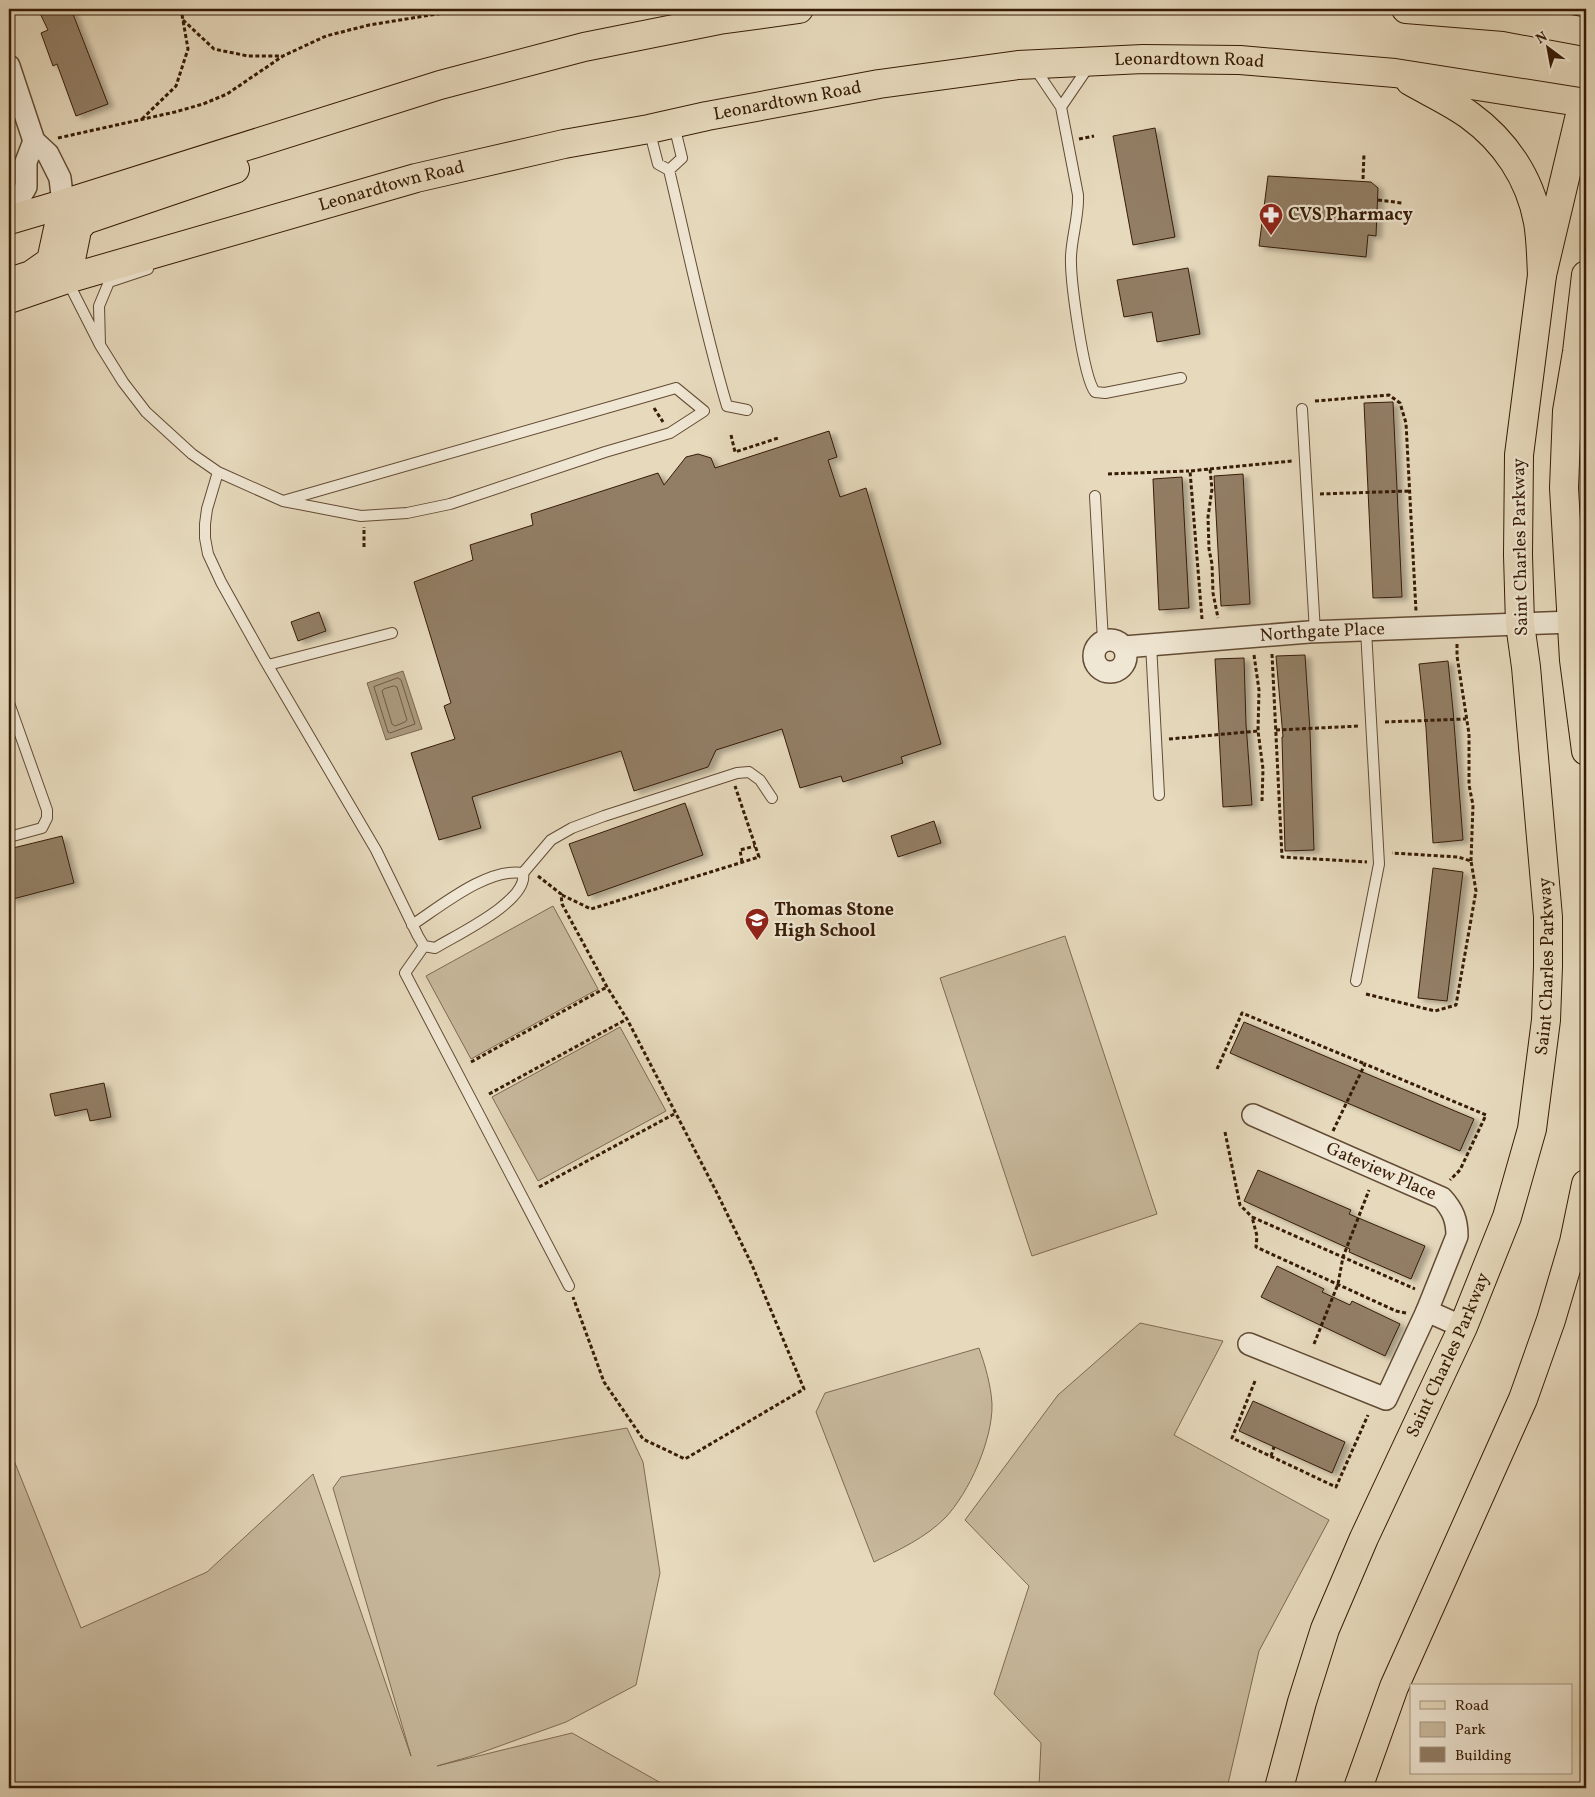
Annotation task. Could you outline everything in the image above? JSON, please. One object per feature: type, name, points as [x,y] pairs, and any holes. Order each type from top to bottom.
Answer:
[{"type":"main road","points":[[9,220],[440,85],[584,47],[720,20],[799,9]]},
{"type":"main road","points":[[1406,9],[1505,18],[1586,32]]},
{"type":"main road","points":[[1505,18],[1543,14],[1559,9]]},
{"type":"main road","name":"Leonardtown Road","points":[[9,299],[67,279],[416,178],[564,144],[716,114],[878,84],[942,75],[1032,64],[1143,59],[1240,60],[1395,73],[1585,98]]},
{"type":"main road","points":[[1395,73],[1468,115],[1491,134],[1512,158],[1532,198],[1538,223],[1542,275]]},
{"type":"main road","name":"Saint Charles Parkway","points":[[1279,1788],[1302,1702],[1325,1629],[1364,1538],[1464,1327],[1507,1217],[1532,1129],[1546,1020],[1548,917],[1526,667],[1520,624],[1518,555],[1519,455],[1542,275],[1585,98]]},
{"type":"main road","points":[[67,279],[77,229],[85,220],[260,160],[293,131]]},
{"type":"main road","points":[[9,282],[31,275],[51,261],[63,204]]},
{"type":"main road","points":[[1586,275],[1577,352],[1567,411],[1564,488],[1582,619],[1574,660],[1586,751]]},
{"type":"main road","points":[[1358,1788],[1394,1687],[1523,1399],[1551,1320],[1574,1242],[1586,1184]]},
{"type":"street","points":[[9,66],[34,141],[48,154],[60,178],[63,204]]},
{"type":"street","points":[[9,216],[26,186],[26,162],[34,141]]},
{"type":"street","name":"Northgate Place","points":[[1124,647],[1315,632],[1520,624],[1582,619]]},
{"type":"street","points":[[1114,639],[1119,641],[1124,647],[1127,656],[1123,666],[1114,672],[1108,672],[1099,668],[1094,658],[1095,648],[1103,641],[1114,639]]},
{"type":"street","name":"Gateview Place","points":[[1249,1344],[1386,1399],[1420,1313],[1457,1236],[1457,1224],[1454,1214],[1442,1198],[1253,1115]]},
{"type":"street","points":[[1420,1313],[1464,1327]]},
{"type":"lane","points":[[1061,107],[1093,61]]},
{"type":"lane","points":[[1032,64],[1061,107],[1078,195],[1071,256],[1076,309],[1087,375],[1091,386],[1095,392],[1105,393],[1181,378]]},
{"type":"lane","points":[[661,126],[658,164],[669,170],[711,354],[728,406],[747,410]]},
{"type":"lane","points":[[661,126],[682,158],[669,170]]},
{"type":"lane","points":[[247,238],[256,235],[284,216]]},
{"type":"lane","points":[[100,345],[99,306],[109,282],[155,267]]},
{"type":"lane","points":[[67,279],[100,345],[123,382],[146,412],[192,454],[218,472],[283,501],[361,516],[407,513],[450,504],[605,452],[670,433],[704,411],[676,388],[283,501]]},
{"type":"lane","points":[[1302,409],[1315,632]]},
{"type":"lane","points":[[218,472],[207,509],[205,524],[208,554],[221,582],[268,666],[376,850],[424,946],[435,948],[509,903],[521,887],[524,878],[523,873],[551,840],[572,828],[737,773],[748,772],[760,780],[772,798]]},
{"type":"lane","points":[[1095,496],[1103,641]]},
{"type":"lane","points":[[1356,981],[1378,864],[1366,630]]},
{"type":"lane","points":[[268,666],[392,633]]},
{"type":"lane","points":[[1150,644],[1159,795]]},
{"type":"lane","points":[[9,703],[47,810],[47,818],[42,828],[9,836]]},
{"type":"lane","points":[[412,925],[483,880],[497,874],[512,871],[523,873]]},
{"type":"lane","points":[[424,946],[405,973],[569,1286]]},
{"type":"path","points":[[142,120],[176,86],[188,49],[181,9]]},
{"type":"path","points":[[34,141],[142,120],[203,104],[227,94],[283,56],[326,36],[369,25],[468,9]]},
{"type":"path","points":[[184,20],[214,49],[248,56],[283,56]]},
{"type":"path","points":[[1363,179],[1364,153]]},
{"type":"path","points":[[1378,200],[1402,203]]},
{"type":"path","points":[[1315,401],[1389,395],[1400,403],[1406,423],[1416,608]]},
{"type":"path","points":[[645,397],[665,424]]},
{"type":"path","points":[[731,435],[735,452],[778,438]]},
{"type":"path","points":[[1108,474],[1190,472],[1305,460]]},
{"type":"path","points":[[1210,469],[1212,489],[1208,517],[1209,549],[1212,564],[1213,593],[1218,618]]},
{"type":"path","points":[[1190,472],[1202,619]]},
{"type":"path","points":[[1307,495],[1409,491]]},
{"type":"path","points":[[1366,994],[1435,1011],[1456,1005],[1476,891],[1471,862],[1473,805],[1468,785],[1469,734],[1456,656],[1458,626]]},
{"type":"path","points":[[1272,647],[1282,857],[1368,862]]},
{"type":"path","points":[[1253,649],[1259,690],[1258,731],[1263,769],[1262,801]]},
{"type":"path","points":[[1383,722],[1466,720]]},
{"type":"path","points":[[1276,730],[1363,725]]},
{"type":"path","points":[[1156,740],[1258,731]]},
{"type":"path","points":[[537,876],[562,894],[591,909],[759,857],[735,786]]},
{"type":"path","points":[[742,862],[740,850],[755,846]]},
{"type":"path","points":[[1392,853],[1458,857],[1471,862]]},
{"type":"path","points":[[562,894],[562,904],[627,1019],[752,1265],[804,1389],[685,1459],[643,1439],[604,1382],[569,1286]]},
{"type":"path","points":[[471,1062],[608,987]]},
{"type":"path","points":[[1218,1069],[1242,1013],[1486,1115],[1460,1170],[1435,1194]]},
{"type":"path","points":[[488,1094],[627,1019]]},
{"type":"path","points":[[1326,1147],[1365,1064]]},
{"type":"path","points":[[539,1187],[676,1113]]},
{"type":"path","points":[[1225,1132],[1240,1206],[1252,1217],[1415,1290]]},
{"type":"path","points":[[1314,1344],[1338,1284],[1343,1257],[1369,1190]]},
{"type":"path","points":[[1252,1217],[1257,1236],[1256,1247],[1396,1311],[1420,1313]]},
{"type":"path","points":[[1255,1381],[1232,1438],[1336,1487],[1368,1414]]},
{"type":"path","points":[[1270,1456],[1274,1447]]},
{"type":"green space","points":[[553,906],[598,989],[471,1059],[426,976]]},
{"type":"green space","points":[[1065,936],[1157,1214],[1032,1256],[940,978]]},
{"type":"green space","points":[[620,1027],[666,1111],[538,1181],[492,1097]]},
{"type":"green space","points":[[1140,1323],[1223,1341],[1174,1435],[1329,1520],[1259,1651],[1227,1788],[1039,1788],[1041,1743],[994,1694],[1029,1586],[965,1520],[1058,1395]]},
{"type":"green space","points":[[979,1348],[992,1404],[984,1449],[971,1480],[954,1507],[929,1532],[874,1562],[816,1412],[825,1393]]},
{"type":"green space","points":[[627,1428],[643,1462],[660,1573],[636,1685],[566,1722],[472,1756],[437,1766],[572,1733],[670,1788],[9,1788],[9,1459],[13,1458],[81,1628],[207,1572],[313,1474],[411,1756],[333,1488],[341,1477]]},
{"type":"water","points":[[403,671],[422,729],[386,740],[367,683]]},
{"type":"building","points":[[38,9],[71,9],[108,104],[76,116],[57,64],[53,66],[41,33],[48,30]]},
{"type":"building","points":[[1155,128],[1175,237],[1133,245],[1113,136]]},
{"type":"building","name":"CVS Pharmacy","points":[[1268,176],[1371,182],[1378,188],[1376,236],[1368,235],[1366,257],[1259,246]]},
{"type":"building","points":[[1188,268],[1200,334],[1157,342],[1152,312],[1124,317],[1117,280]]},
{"type":"building","points":[[1393,402],[1402,597],[1373,598],[1364,403]]},
{"type":"building","points":[[829,431],[837,457],[828,460],[840,497],[866,488],[941,744],[901,757],[903,763],[843,782],[841,776],[800,788],[782,729],[716,750],[708,767],[634,791],[621,751],[472,797],[481,828],[439,840],[411,753],[455,739],[444,706],[451,703],[414,582],[473,560],[470,545],[533,525],[531,514],[658,473],[664,485],[686,457],[698,454],[711,458],[715,468]]},
{"type":"building","points":[[1243,474],[1250,604],[1221,606],[1214,476]]},
{"type":"building","points":[[1182,477],[1189,608],[1159,610],[1153,479]]},
{"type":"building","points":[[319,612],[326,631],[298,641],[291,622]]},
{"type":"building","points":[[1305,655],[1314,850],[1285,851],[1283,737],[1276,656]]},
{"type":"building","points":[[1244,658],[1246,724],[1252,805],[1223,807],[1215,659]]},
{"type":"building","points":[[1448,661],[1463,840],[1433,843],[1426,728],[1419,664]]},
{"type":"building","points":[[685,803],[703,855],[588,896],[569,844]]},
{"type":"building","points":[[934,821],[941,843],[898,857],[891,836]]},
{"type":"building","points":[[62,836],[74,883],[9,900],[9,849]]},
{"type":"building","points":[[1433,868],[1463,872],[1447,1001],[1418,998]]},
{"type":"building","points":[[1244,1022],[1474,1119],[1460,1151],[1230,1053]]},
{"type":"building","points":[[104,1083],[111,1117],[90,1121],[87,1109],[55,1116],[50,1094]]},
{"type":"building","points":[[1258,1170],[1351,1210],[1349,1214],[1425,1246],[1411,1279],[1349,1252],[1350,1249],[1244,1201]]},
{"type":"building","points":[[1277,1266],[1324,1289],[1322,1292],[1350,1305],[1352,1301],[1400,1324],[1385,1356],[1261,1297]]},
{"type":"building","points":[[1253,1401],[1345,1442],[1332,1473],[1239,1431]]},
{"type":"place","name":"CVS Pharmacy","points":[[1271,236]]},
{"type":"place","name":"Thomas Stone High School","points":[[757,941]]}]
